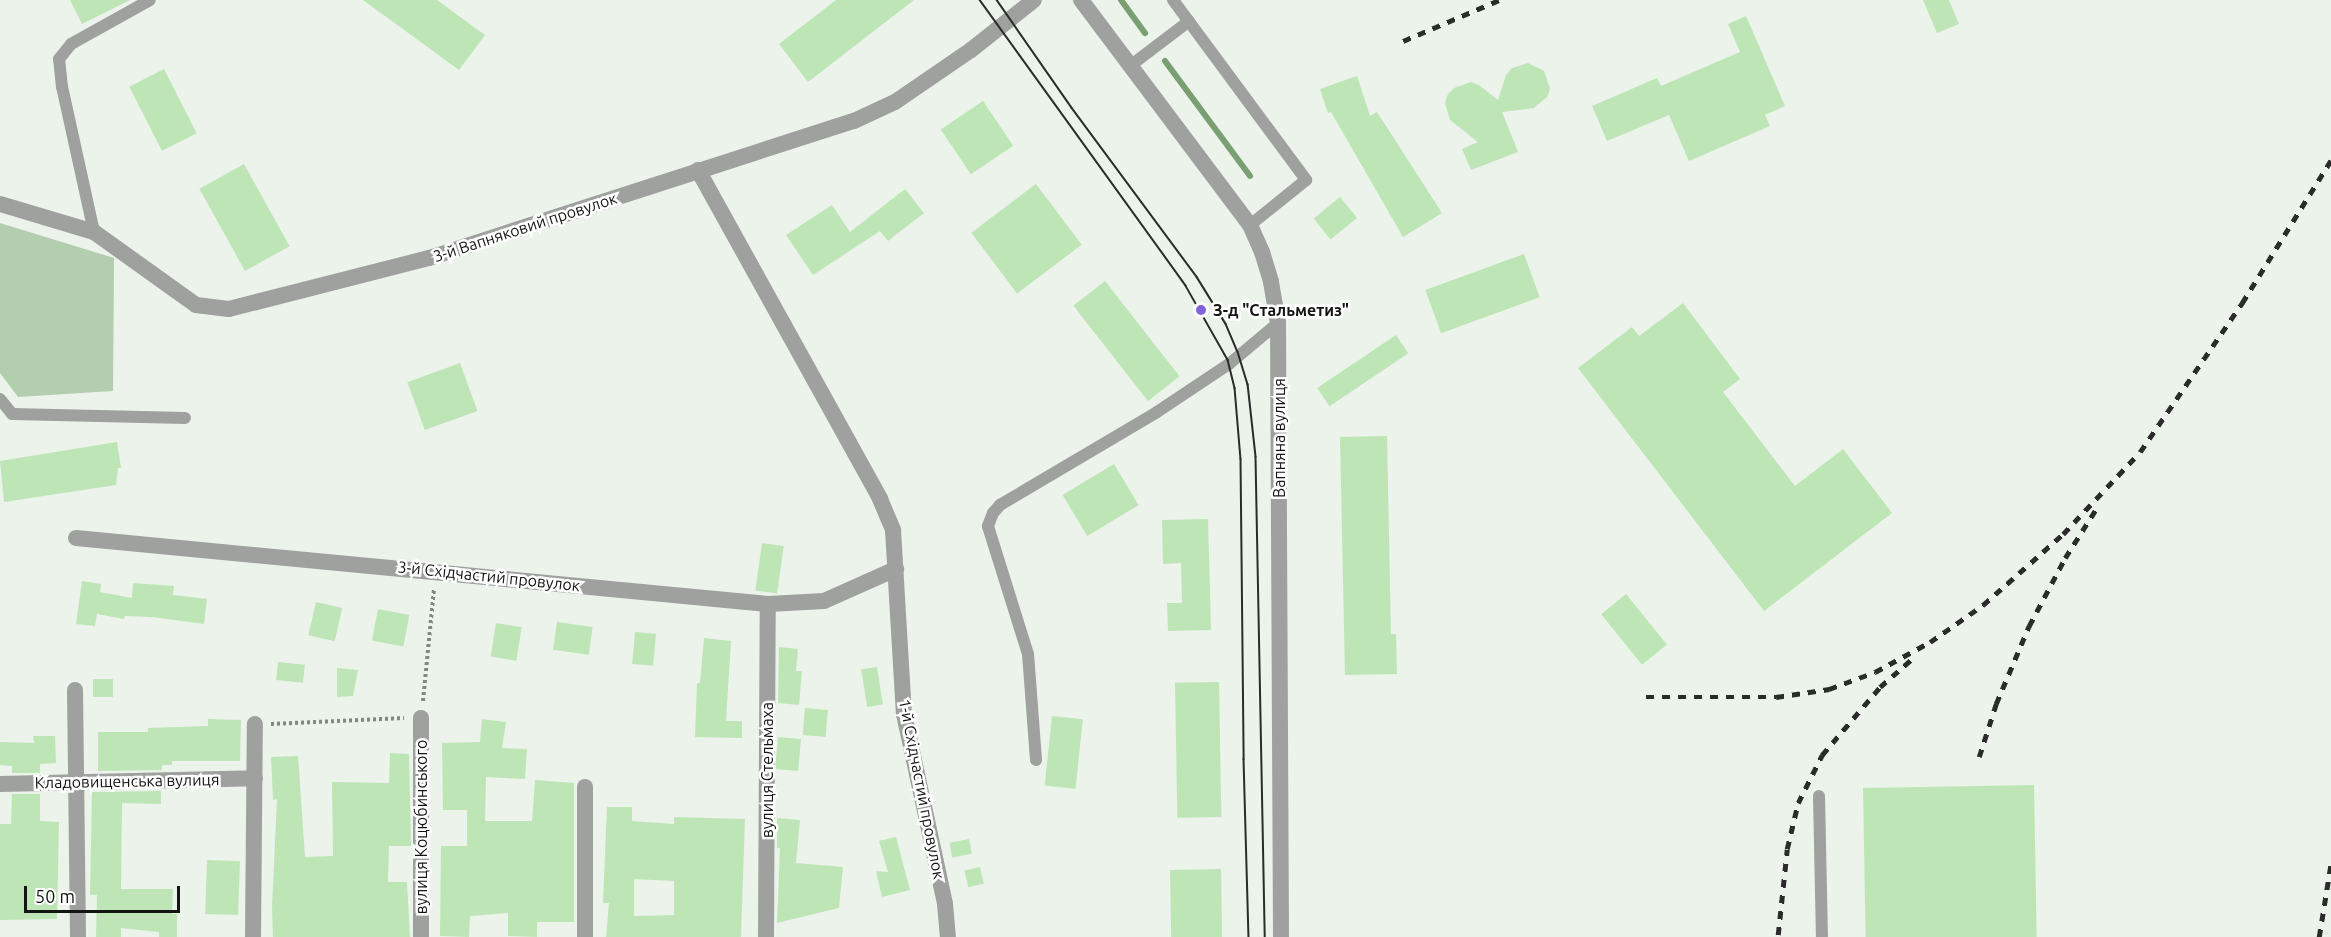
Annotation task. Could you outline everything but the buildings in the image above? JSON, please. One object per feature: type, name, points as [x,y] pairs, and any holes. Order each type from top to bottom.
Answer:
[{"type":"street","name":"3-й Вапняковий провулок","points":[[0,204],[94,232],[196,305],[229,309],[429,258],[698,170],[854,122],[895,102],[971,50],[1034,0]]},
{"type":"street","name":"Вапняна вулиця","points":[[1081,0],[1250,225],[1262,252],[1278,323],[1281,937]]},
{"type":"street","name":"1-й Східчастий провулок","points":[[698,170],[880,499],[893,530],[904,714],[945,904],[948,937]]},
{"type":"street","name":"3-й Східчастий провулок","points":[[76,538],[436,570],[768,604],[824,601],[896,569]]},
{"type":"street","name":"вулиця Стельмаха","points":[[766,937],[768,604]]},
{"type":"street","points":[[75,690],[78,937]]},
{"type":"street","name":"вулиця Коцюбинського","points":[[422,718],[422,937]]},
{"type":"street","points":[[253,937],[255,724]]},
{"type":"street","name":"Кладовищенська вулиця","points":[[0,784],[255,778]]},
{"type":"street","points":[[585,787],[585,937]]},
{"type":"lane","points":[[1173,0],[1305,180],[1250,225]]},
{"type":"lane","points":[[94,232],[62,87],[59,59],[71,44],[147,1]]},
{"type":"lane","points":[[1130,66],[1189,21]]},
{"type":"lane","points":[[1036,760],[1028,654],[988,526],[993,513],[1000,505],[1157,412],[1229,364],[1278,323]]},
{"type":"lane","points":[[0,399],[12,414],[185,418]]},
{"type":"lane","points":[[1819,796],[1822,937]]},
{"type":"path","points":[[255,724],[422,718],[436,570]]},
{"type":"green space","points":[[0,223],[114,258],[113,391],[18,397],[0,373]]},
{"type":"waterway","points":[[1121,0],[1145,33]]},
{"type":"waterway","points":[[1165,61],[1250,176]]},
{"type":"tram line","points":[[980,0],[1186,286],[1228,360],[1235,388],[1241,459],[1244,759],[1249,937]]},
{"type":"tram line","points":[[997,0],[1072,108],[1197,277],[1226,324],[1248,384],[1256,457],[1265,937]]},
{"type":"railway","points":[[1403,41],[1499,0]]},
{"type":"railway","points":[[1646,697],[1776,697],[1829,689],[1875,672],[1930,642],[1983,605],[2063,534],[2140,452],[2242,303],[2331,160]]},
{"type":"railway","points":[[1979,757],[1996,704],[2029,626],[2065,558],[2098,506]]},
{"type":"railway","points":[[1778,935],[1787,849],[1798,803],[1822,755],[1880,687],[1913,658]]},
{"type":"railway","points":[[2319,937],[2331,863]]},
{"type":"place","name":"З-д \"Стальметиз\"","points":[[1201,310]]}]
